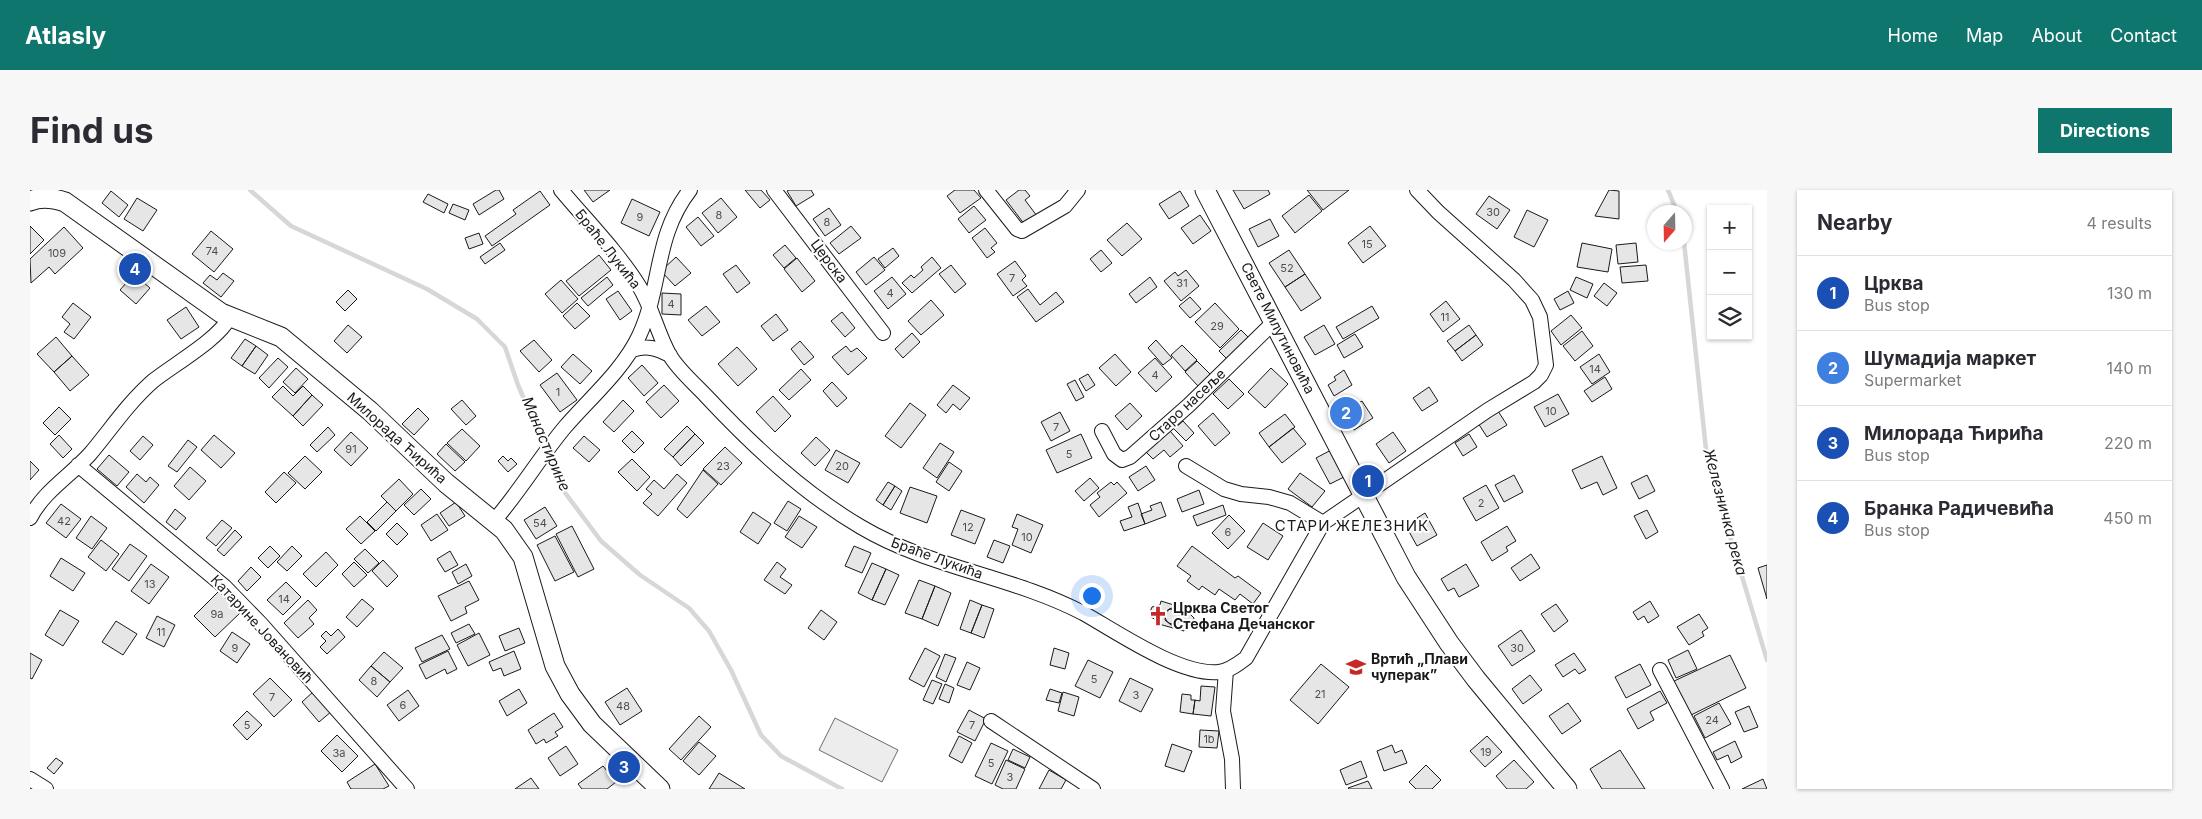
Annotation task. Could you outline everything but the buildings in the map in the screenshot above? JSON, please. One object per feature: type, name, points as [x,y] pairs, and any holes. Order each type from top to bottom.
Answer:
[{"type":"street","name":"Браће Лукића","points":[[561,190],[628,270],[649,305],[670,355],[730,422],[778,467],[821,501],[862,528],[902,547],[1050,597],[1149,651],[1190,668],[1207,672],[1226,670]]},
{"type":"street","points":[[494,521],[538,466],[556,439],[632,350],[649,305],[663,243],[674,216],[690,190]]},
{"type":"street","name":"Церска","points":[[774,190],[883,333]]},
{"type":"street","points":[[986,190],[1017,229],[1022,231],[1065,206],[1078,190]]},
{"type":"street","name":"Свете Милутиновића","points":[[1205,190],[1406,577],[1449,643],[1508,721],[1567,789]]},
{"type":"street","points":[[1233,789],[1232,759],[1223,711],[1226,670],[1246,658],[1323,523],[1488,410],[1534,382],[1541,375],[1546,365],[1540,317],[1532,300],[1514,280],[1438,212],[1417,190]]},
{"type":"street","points":[[30,201],[54,194]]},
{"type":"street","name":"Милорада Ћирића","points":[[54,194],[228,318],[281,337],[370,411],[446,483],[494,521],[514,542],[523,557],[552,656],[570,694],[592,724],[660,789]]},
{"type":"street","points":[[30,518],[42,499],[78,466],[142,392],[177,362],[220,332],[228,318]]},
{"type":"street","name":"Старо насеље","points":[[1102,431],[1117,457],[1122,460],[1130,457],[1189,405],[1274,321]]},
{"type":"street","points":[[632,350],[652,347],[670,355]]},
{"type":"street","name":"Катарине Јовановић","points":[[78,466],[225,587],[261,624],[407,789]]},
{"type":"street","points":[[1186,466],[1224,488],[1241,494],[1268,497],[1290,503],[1323,523]]},
{"type":"street","points":[[1660,670],[1722,789]]},
{"type":"street","points":[[992,721],[1094,789]]},
{"type":"street","points":[[30,779],[46,789]]},
{"type":"shaded area","points":[[835,718],[898,750],[882,782],[819,750]]},
{"type":"waterway","name":"Манастирине","points":[[250,190],[291,226],[427,289],[477,319],[505,347],[518,385],[563,490],[601,541],[640,575],[689,608],[709,631],[731,670],[761,735],[781,756],[842,789]]},
{"type":"waterway","name":"Железничка река","points":[[1668,190],[1674,205]]},
{"type":"waterway","name":"Железничка река","points":[[1685,250],[1707,459],[1767,660]]},
{"type":"place","name":"Бранка Радичевића","points":[[135,269]]},
{"type":"place","name":"Шумадија маркет","points":[[1346,413]]},
{"type":"place","name":"Црква","points":[[1368,481]]},
{"type":"place","name":"Црква Светог Стефана Дечанског","points":[[1158,616]]},
{"type":"place","name":"Вртић „Плави чуперак”","points":[[1356,667]]},
{"type":"place","name":"Милорада Ћирића","points":[[624,767]]},
{"type":"district","name":"СТАРИ ЖЕЛЕЗНИК","points":[[1352,526]]}]
